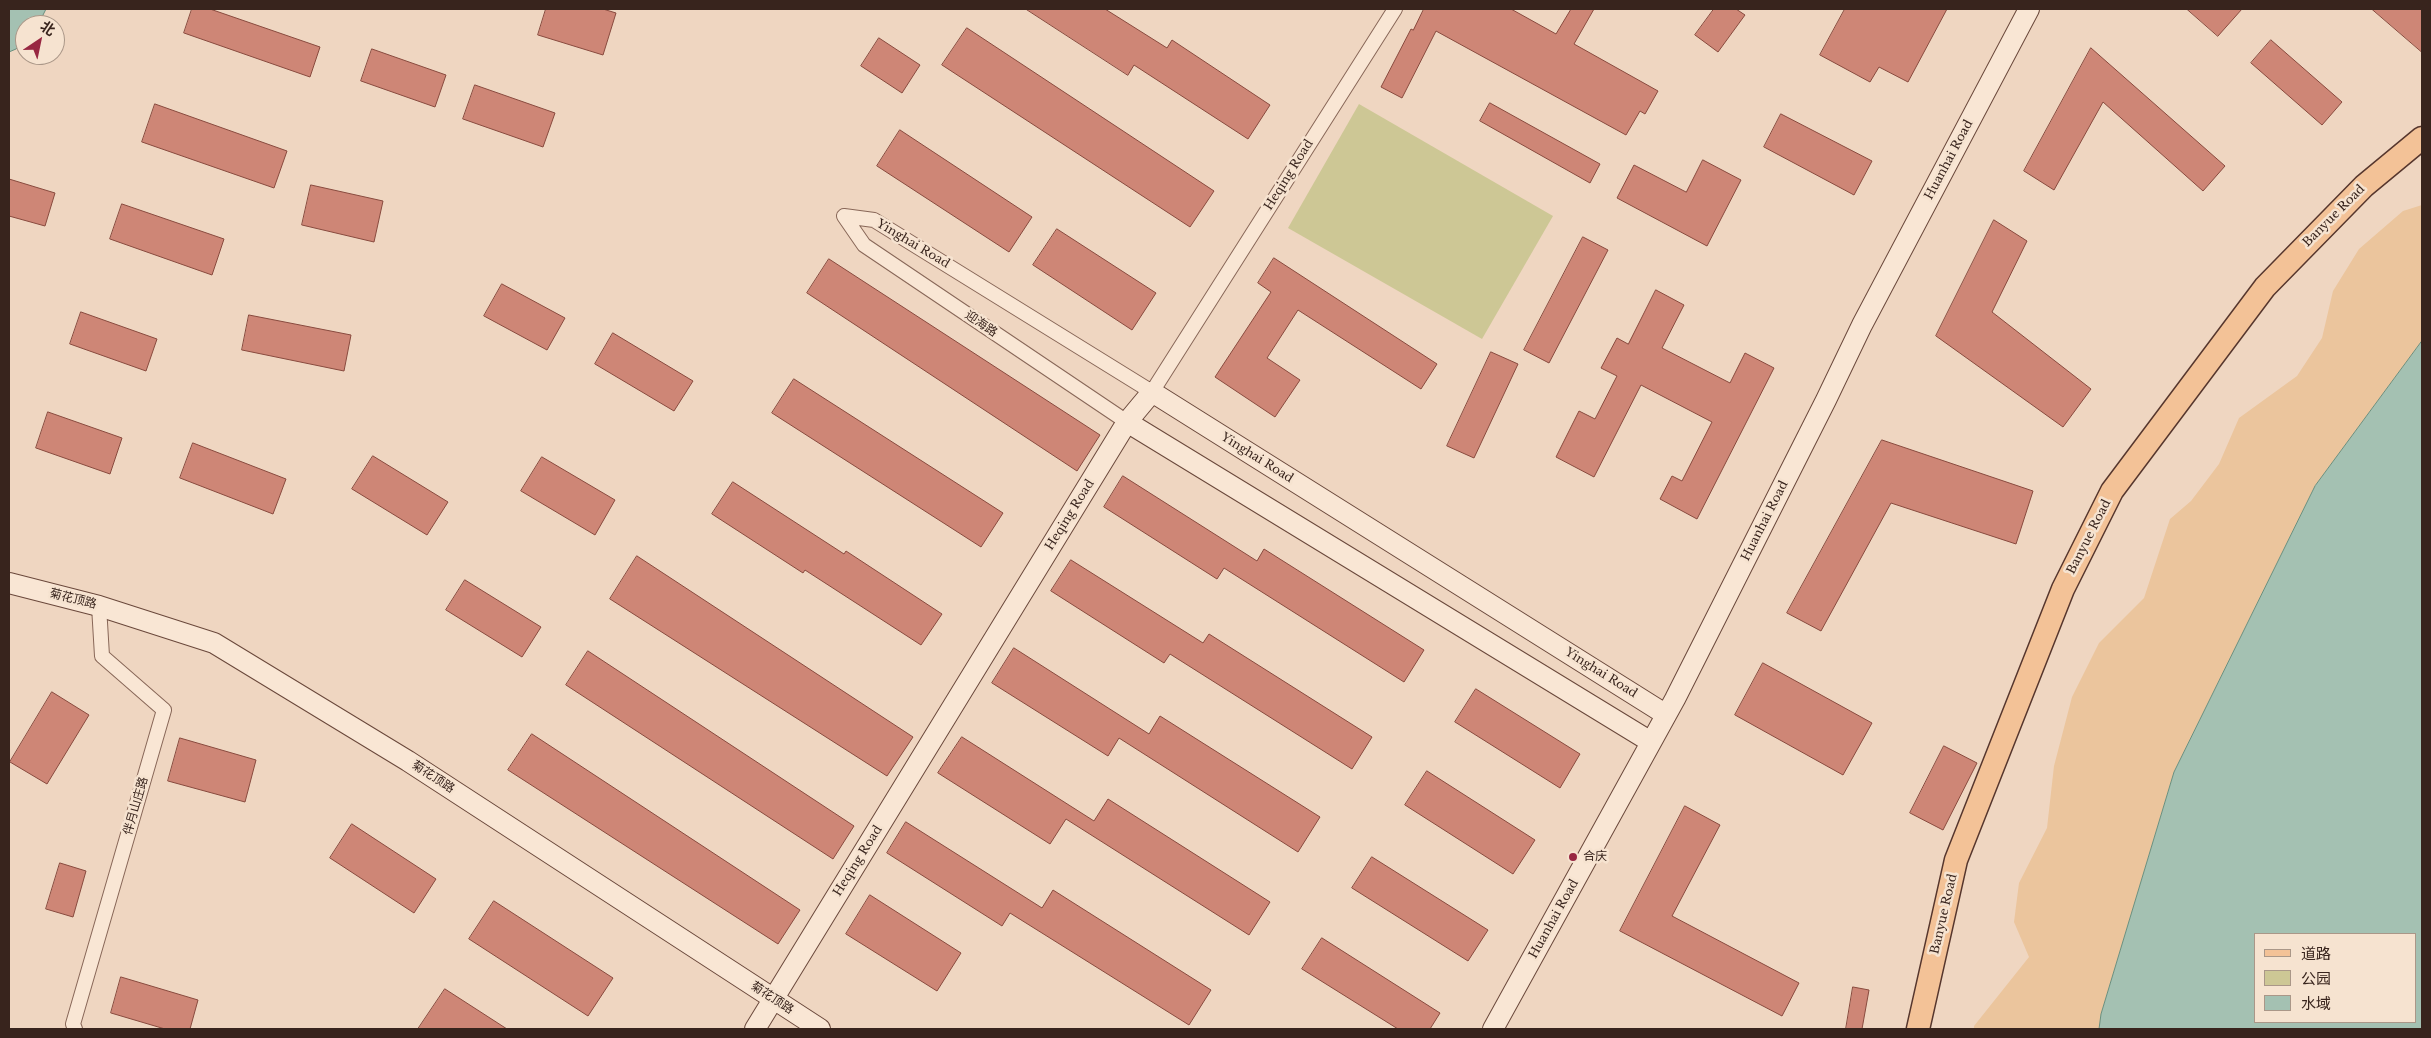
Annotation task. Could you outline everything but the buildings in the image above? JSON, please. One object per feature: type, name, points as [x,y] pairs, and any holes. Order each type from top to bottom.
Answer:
[{"type":"main road","name":"Banyue Road","points":[[1918,1029],[1956,860],[2063,589],[2112,491],[2265,287],[2364,186],[2422,138]]},
{"type":"street","name":"Heqing Road","points":[[755,1029],[1127,422],[1152,392],[1395,9]]},
{"type":"street","name":"Huanhai Road","points":[[1494,1029],[1651,742],[1817,418],[1862,325],[2029,9]]},
{"type":"street","name":"Yinghai Road","points":[[1651,742],[1127,422],[864,245],[844,216],[874,220],[1665,714]]},
{"type":"street","name":"菊花顶路","points":[[12,585],[99,606],[214,643],[408,761],[820,1029]]},
{"type":"street","name":"伴月山庄路","points":[[75,1029],[73,1024],[164,710],[102,656],[99,606]]},
{"type":"green space","points":[[1359,104],[1553,216],[1482,339],[1288,228]]},
{"type":"sand","points":[[2422,205],[2422,341],[2315,486],[2174,772],[2101,1014],[2099,1029],[1974,1029],[1974,1026],[2029,957],[2014,922],[2019,883],[2047,828],[2054,766],[2072,697],[2099,643],[2144,598],[2170,519],[2191,501],[2219,464],[2239,418],[2297,376],[2322,338],[2333,291],[2359,249],[2403,211]]},
{"type":"water","points":[[9,9],[46,9],[43,15],[15,15],[15,49],[9,52]]},
{"type":"water","points":[[2422,341],[2422,1029],[2099,1029],[2101,1014],[2174,772],[2315,486]]},
{"type":"place","name":"合庆","points":[[1573,857]]}]
